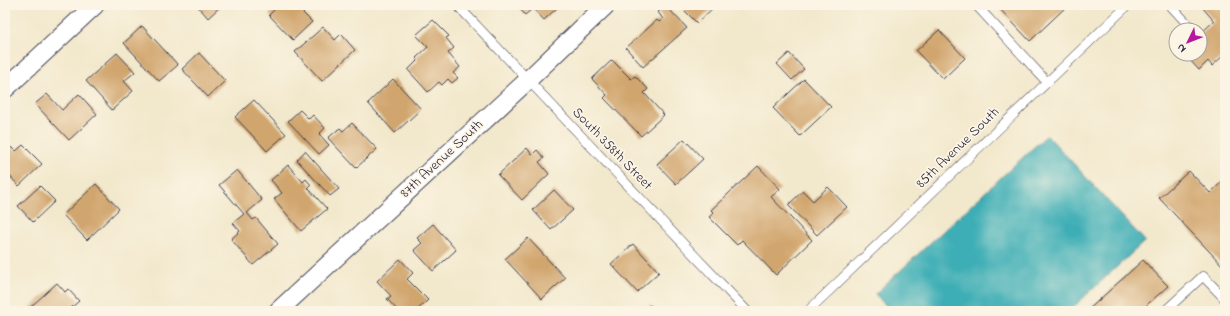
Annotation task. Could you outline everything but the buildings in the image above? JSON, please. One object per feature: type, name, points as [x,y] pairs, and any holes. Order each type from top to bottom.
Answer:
[{"type":"street","points":[[5,89],[95,5]]},
{"type":"street","name":"87th Avenue South","points":[[278,311],[528,80],[606,5]]},
{"type":"lane","name":"South 358th Street","points":[[458,5],[747,311]]},
{"type":"lane","points":[[976,5],[1047,82]]},
{"type":"lane","name":"85th Avenue South","points":[[808,311],[1128,5]]},
{"type":"lane","points":[[1170,5],[1186,22]]},
{"type":"lane","points":[[1166,311],[1203,276],[1225,299]]},
{"type":"water","points":[[1047,135],[1145,241],[1069,311],[891,311],[875,294]]}]
